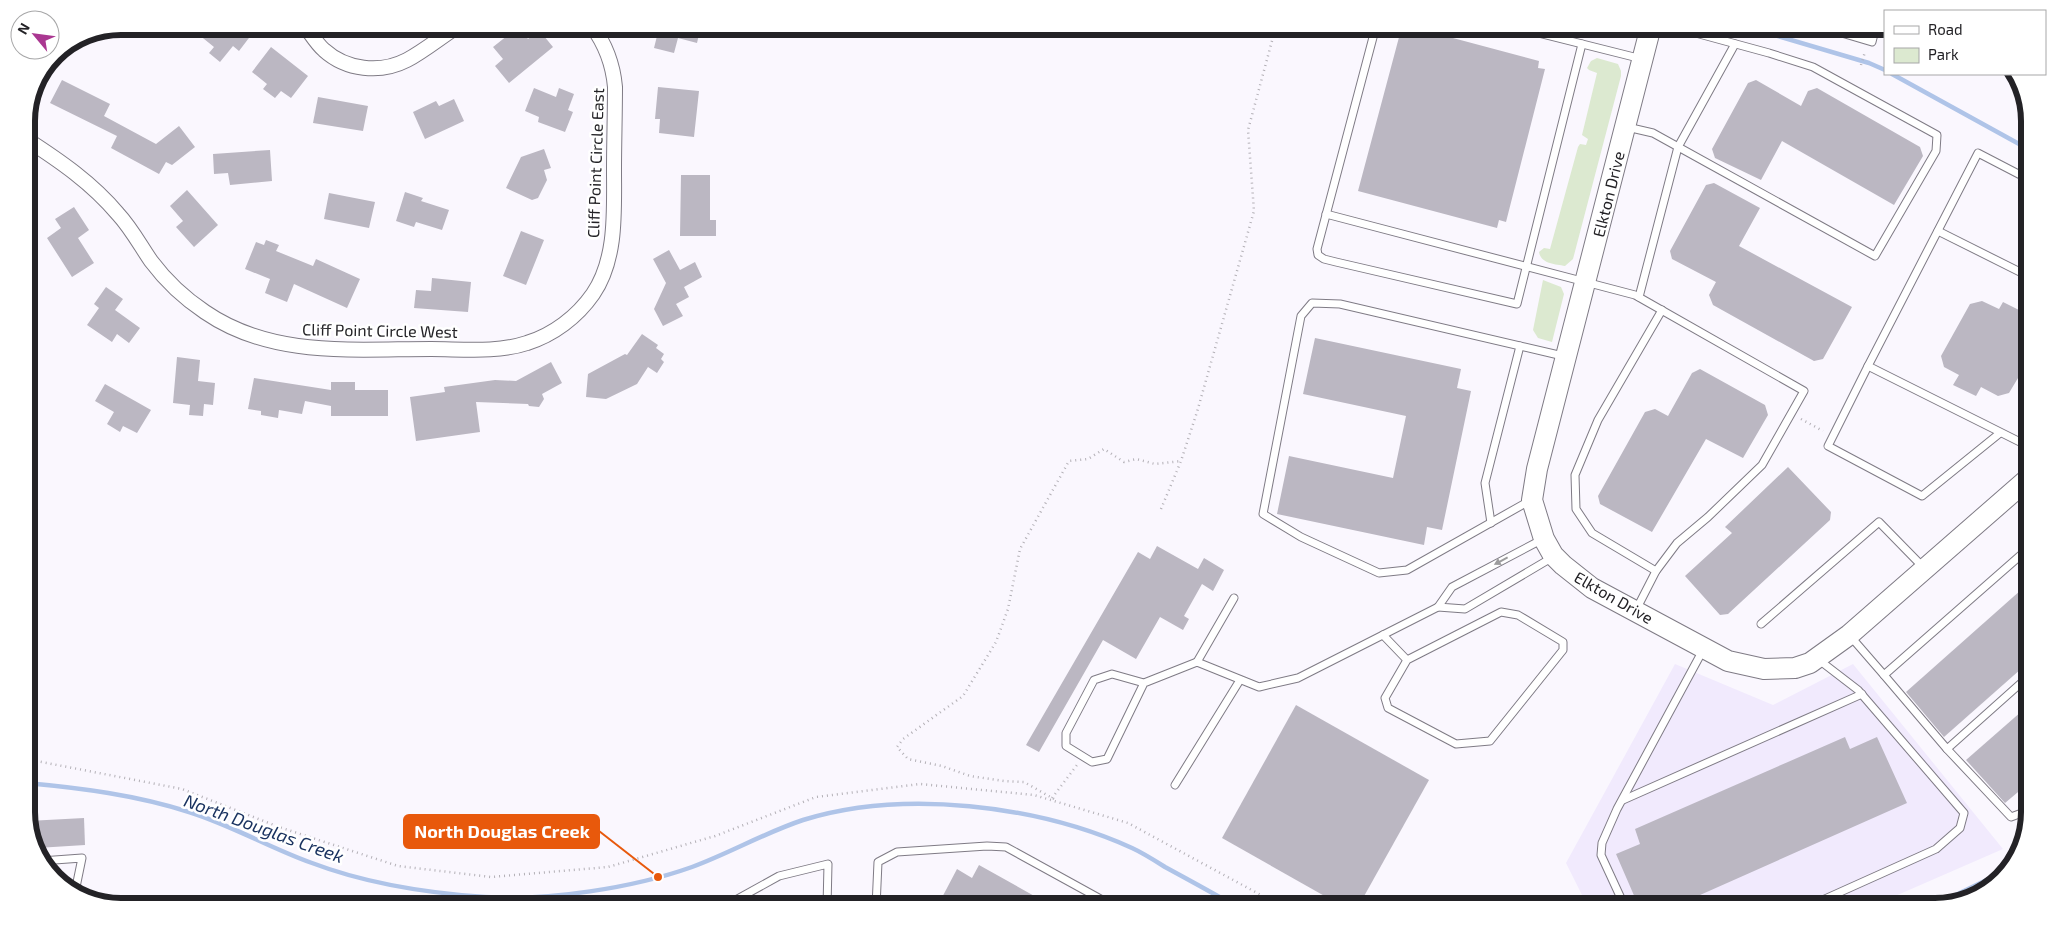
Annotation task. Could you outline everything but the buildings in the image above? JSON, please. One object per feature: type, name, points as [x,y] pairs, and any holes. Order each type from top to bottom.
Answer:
[{"type":"street","points":[[312,35],[324,50],[337,59],[364,69],[396,65],[407,60],[444,35]]},
{"type":"street","name":"Cliff Point Circle East","points":[[541,338],[573,317],[594,293],[605,267],[612,232],[615,87],[613,68],[607,52],[597,35]]},
{"type":"street","name":"Elkton Drive","points":[[1649,35],[1537,468],[1532,500],[1544,539],[1554,556],[1575,576],[1592,588],[1728,660],[1764,669],[1795,668],[1810,663],[1849,635],[2021,485]]},
{"type":"street","name":"Cliff Point Circle West","points":[[35,145],[87,181],[118,214],[150,260],[176,290],[206,313],[226,325],[249,334],[272,342],[316,349],[488,349],[516,346],[541,338]]},
{"type":"lane","points":[[1374,35],[1317,249],[1318,255],[1324,259],[1517,304],[1582,44]]},
{"type":"lane","points":[[1546,35],[1642,59]]},
{"type":"lane","points":[[1625,127],[1653,133],[1875,256],[1936,151],[1936,136],[1813,67],[1702,35]]},
{"type":"lane","points":[[1848,35],[1872,42],[1874,35]]},
{"type":"lane","points":[[1639,297],[1678,147],[1735,44]]},
{"type":"lane","points":[[2000,434],[1922,496],[1828,446],[1978,153],[2021,175]]},
{"type":"lane","points":[[1326,214],[1639,297],[1804,391],[1762,465],[1708,517],[1677,543],[1656,571],[1636,611]]},
{"type":"lane","points":[[1938,231],[2021,272]]},
{"type":"lane","points":[[1532,500],[1407,570],[1379,573],[1301,537],[1263,514],[1301,316],[1312,303],[1340,304],[1566,357]]},
{"type":"lane","points":[[1656,571],[1592,533],[1576,509],[1575,475],[1598,420],[1662,310]]},
{"type":"lane","points":[[1490,523],[1484,483],[1520,346]]},
{"type":"lane","points":[[1868,366],[2021,444]]},
{"type":"lane","points":[[1761,624],[1878,522],[1925,569]]},
{"type":"lane","points":[[1197,662],[1259,688],[1298,678],[1438,607],[1452,587],[1544,539]]},
{"type":"lane","points":[[1884,675],[2021,554]]},
{"type":"lane","points":[[1438,607],[1465,609],[1554,556]]},
{"type":"lane","points":[[1144,684],[1107,759],[1092,762],[1066,746],[1066,734],[1094,680],[1112,674],[1144,684],[1197,662],[1234,598]]},
{"type":"lane","points":[[1501,612],[1518,615],[1564,642],[1563,650],[1490,741],[1456,744],[1388,708],[1385,698],[1407,660],[1501,612]]},
{"type":"lane","points":[[1383,635],[1407,660]]},
{"type":"lane","points":[[1849,635],[1947,749],[2011,817],[2021,813]]},
{"type":"lane","points":[[1621,898],[1601,855],[1602,843],[1622,800],[1704,648]]},
{"type":"lane","points":[[1817,658],[1862,694],[1964,813],[1960,828],[1936,849],[1827,898]]},
{"type":"lane","points":[[1175,785],[1240,680]]},
{"type":"lane","points":[[1947,749],[2021,684]]},
{"type":"lane","points":[[1622,800],[1862,694]]},
{"type":"lane","points":[[876,898],[878,862],[897,852],[987,846],[1006,847],[1099,898]]},
{"type":"lane","points":[[50,860],[82,858],[76,885]]},
{"type":"lane","points":[[739,898],[779,876],[828,864],[827,898]]},
{"type":"path","points":[[1161,509],[1182,461],[1254,211],[1248,130],[1274,35]]},
{"type":"path","points":[[1860,65],[1862,59]]},
{"type":"path","points":[[1791,414],[1833,436]]},
{"type":"path","points":[[1182,461],[1155,464],[1136,459],[1124,462],[1104,449],[1088,459],[1069,461],[1020,550],[1008,609],[996,642],[963,696],[903,739],[897,748],[908,759],[942,766],[970,776],[1004,782],[1024,782],[1058,802],[1128,823],[1266,898]]},
{"type":"path","points":[[1051,799],[1084,757]]},
{"type":"path","points":[[35,761],[182,789],[279,827],[398,866],[491,877],[608,867],[715,836],[816,798],[920,784],[1034,795],[1051,799]]},
{"type":"shaded area","points":[[1675,664],[1773,705],[1853,664],[2003,849],[1891,898],[1584,898],[1566,863]]},
{"type":"green space","points":[[1597,58],[1618,64],[1621,76],[1573,259],[1565,266],[1553,264],[1542,259],[1539,252],[1544,248],[1550,249],[1578,147],[1580,144],[1586,145],[1588,139],[1582,135],[1597,73],[1587,68],[1591,61]]},
{"type":"green space","points":[[1543,280],[1561,287],[1564,294],[1552,342],[1538,338],[1533,330]]},
{"type":"waterway","points":[[1774,35],[1869,63],[1884,70]]},
{"type":"waterway","points":[[1894,75],[2021,145]]},
{"type":"waterway","name":"North Douglas Creek","points":[[35,784],[108,793],[169,806],[205,817],[281,851],[354,877],[441,893],[510,898]]},
{"type":"waterway","name":"North Douglas Creek","points":[[510,898],[563,895],[644,881],[692,867],[803,820],[842,811],[883,805],[926,804],[969,806],[1013,812],[1055,821],[1095,833],[1140,852],[1221,898]]},
{"type":"waterway","name":"North Douglas Creek","points":[[1956,895],[1990,878]]},
{"type":"place","name":"North Douglas Creek","points":[[658,877]]}]
